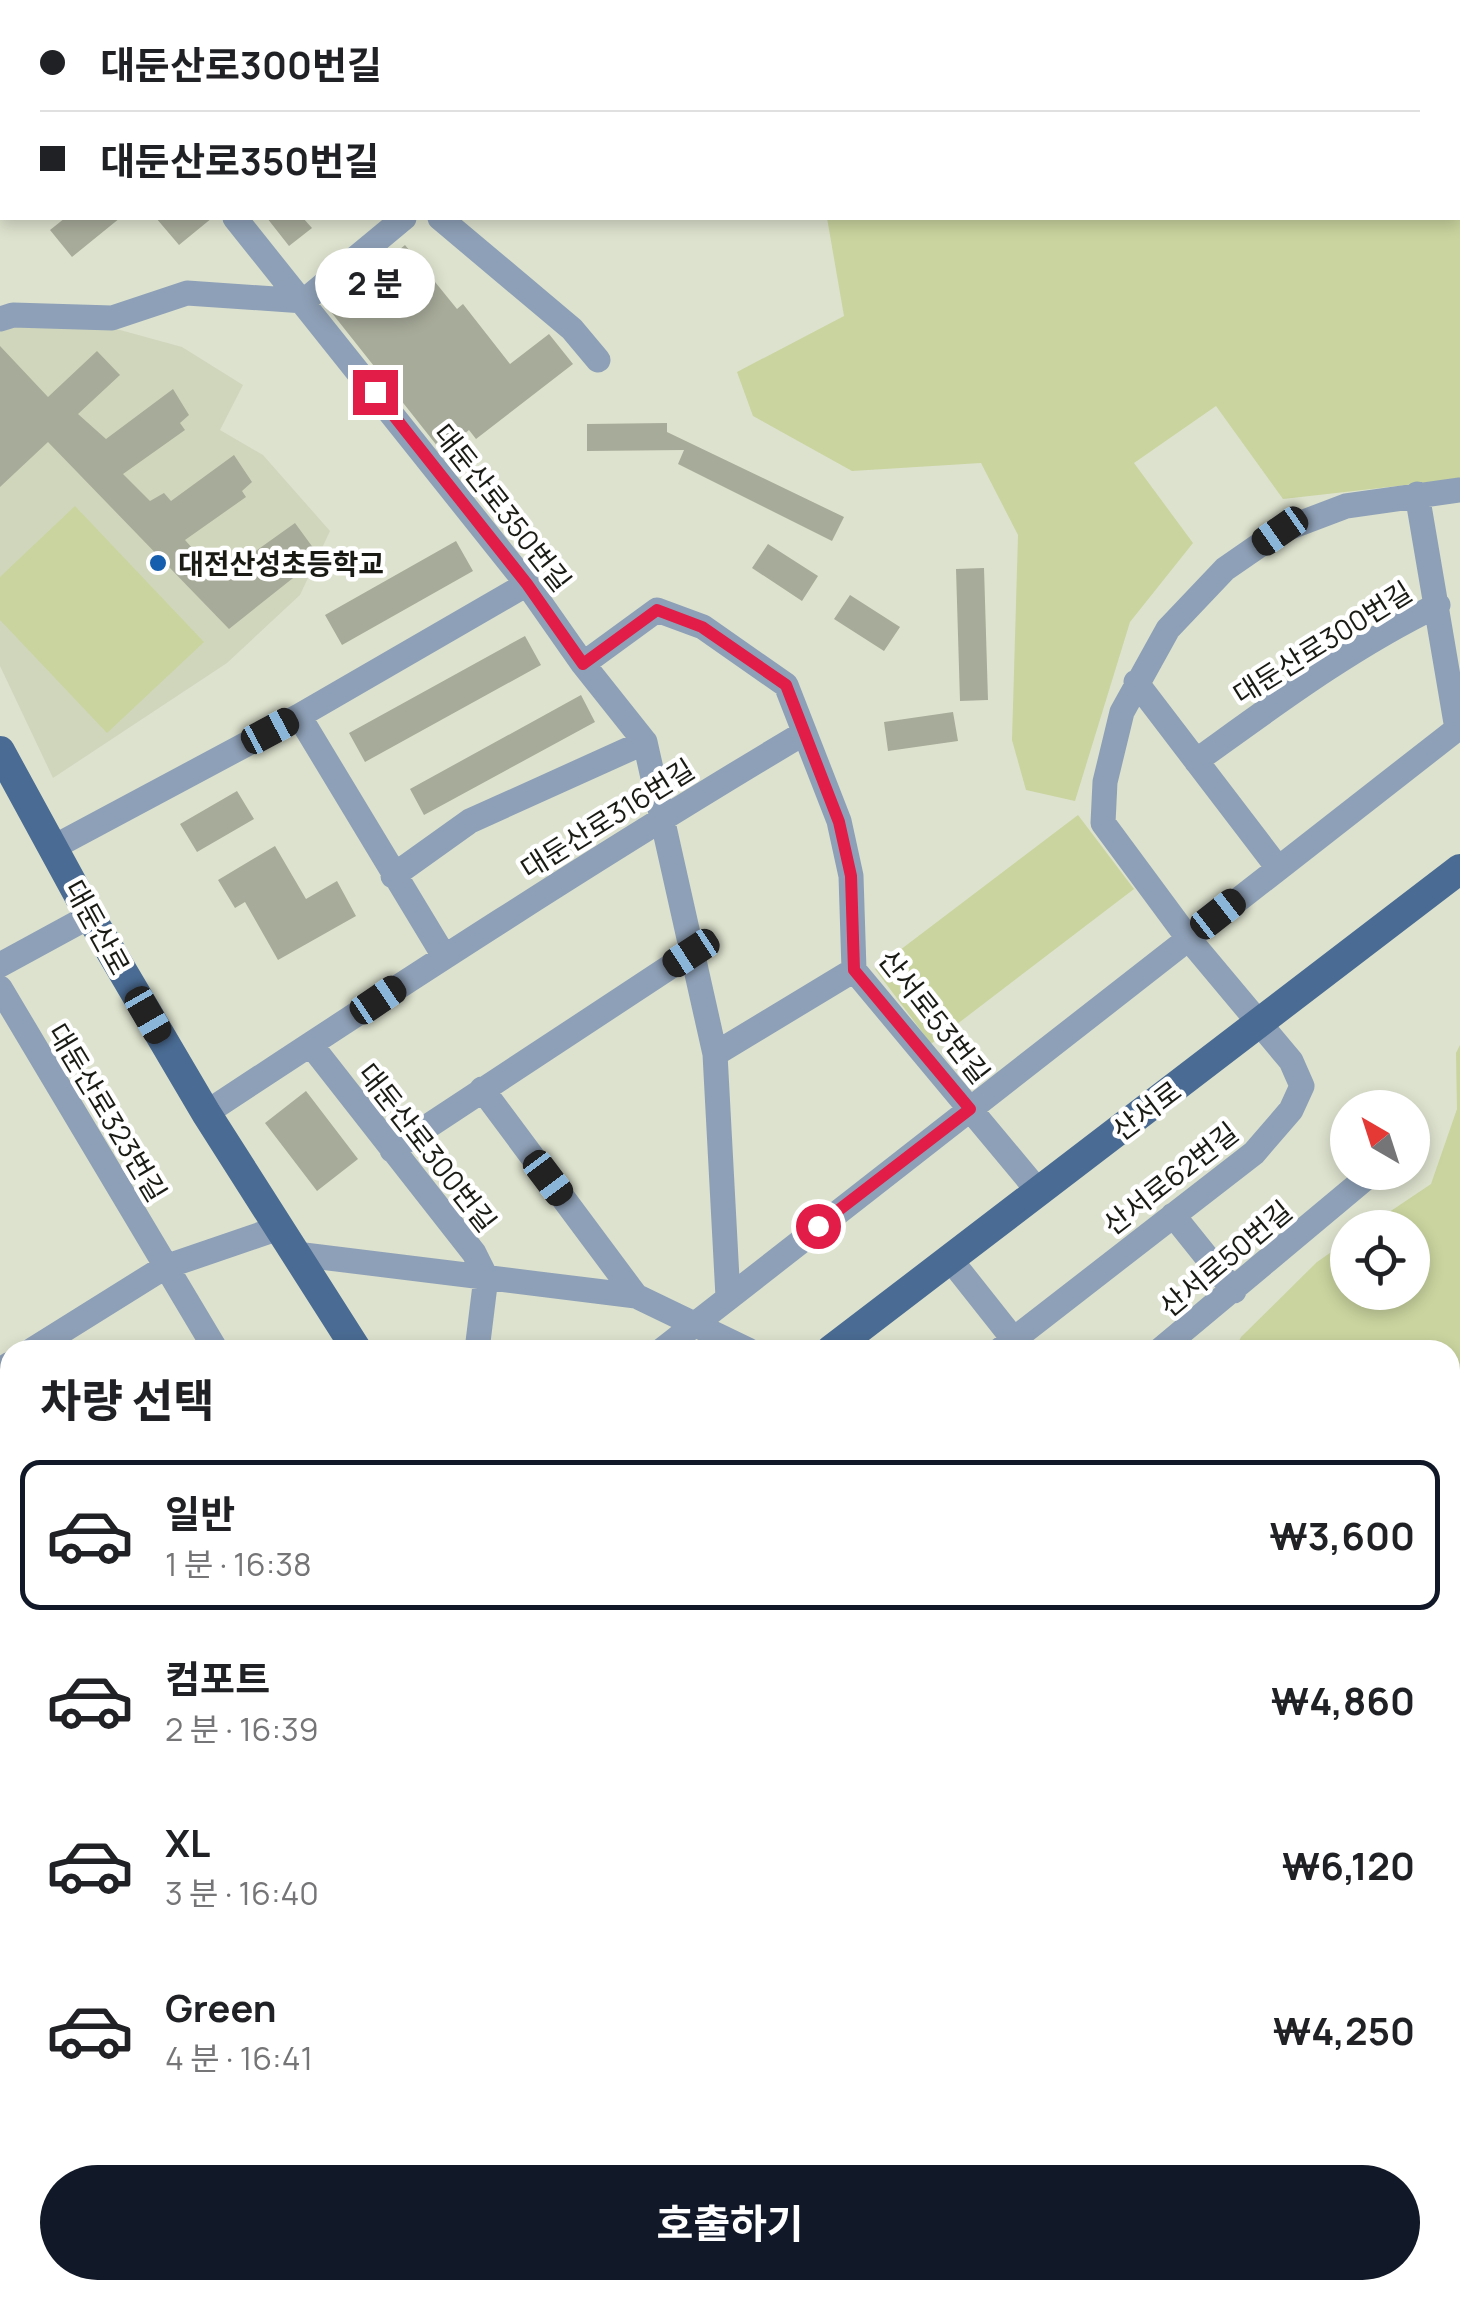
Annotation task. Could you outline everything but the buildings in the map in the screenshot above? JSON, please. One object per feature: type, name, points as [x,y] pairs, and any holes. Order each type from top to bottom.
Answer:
[{"type":"main road","name":"대둔산로","points":[[0,751],[90,916],[206,1113],[351,1340]]},
{"type":"main road","name":"산서로","points":[[843,1340],[1460,868]]},
{"type":"street","name":"대둔산로350번길","points":[[237,220],[527,584],[583,664],[645,742],[716,1054],[728,1297]]},
{"type":"street","points":[[0,319],[12,315],[112,318],[187,293],[304,301],[402,220]]},
{"type":"street","points":[[442,220],[572,329],[598,360]]},
{"type":"street","points":[[1260,1024],[1188,938],[1103,823],[1105,782],[1122,712],[1168,630],[1225,570],[1280,531],[1346,506],[1460,490]]},
{"type":"street","points":[[1417,494],[1438,605]]},
{"type":"street","points":[[54,847],[299,716],[527,584]]},
{"type":"street","name":"대둔산로300번길","points":[[674,1340],[1458,731],[1438,605],[1398,624],[1196,760]]},
{"type":"street","name":"산서로53번길","points":[[583,664],[657,610],[702,627],[786,685],[839,822],[851,876],[854,970],[1038,1192]]},
{"type":"street","points":[[1136,682],[1278,868]]},
{"type":"street","points":[[299,716],[444,956]]},
{"type":"street","name":"대둔산로316번길","points":[[206,1113],[444,956],[804,733]]},
{"type":"street","points":[[394,876],[470,822],[645,742]]},
{"type":"street","points":[[0,965],[90,916]]},
{"type":"street","points":[[392,1150],[691,953]]},
{"type":"street","points":[[716,1054],[854,970]]},
{"type":"street","name":"대둔산로323번길","points":[[0,988],[210,1340]]},
{"type":"street","name":"산서로62번길","points":[[1018,1340],[1254,1153],[1292,1110],[1302,1086],[1292,1061],[1260,1024]]},
{"type":"street","name":"대둔산로300번길","points":[[311,1045],[474,1253],[486,1277],[478,1340]]},
{"type":"street","points":[[482,1090],[636,1296]]},
{"type":"street","name":"산서로50번길","points":[[1173,1340],[1352,1190]]},
{"type":"street","points":[[1173,1215],[1234,1291]]},
{"type":"street","points":[[48,1340],[165,1268],[287,1241],[486,1277],[636,1296],[729,1340]]},
{"type":"street","points":[[950,1259],[1007,1340]]},
{"type":"shaded area","name":"대전산성초등학교","points":[[102,325],[182,347],[243,385],[220,430],[263,455],[330,531],[300,595],[227,663],[53,778],[0,666],[0,326]]},
{"type":"green space","points":[[827,220],[1460,220],[1460,479],[1283,499],[1216,406],[1134,463],[1193,543],[1130,622],[1075,801],[1026,790],[1012,740],[1018,535],[981,463],[852,471],[753,416],[737,372],[844,316]]},
{"type":"green space","points":[[75,506],[204,642],[107,733],[0,620],[0,577]]},
{"type":"green space","points":[[1078,815],[1134,889],[931,1044],[875,969]]},
{"type":"green space","points":[[1460,1045],[1460,1340],[1240,1340],[1330,1253],[1330,1310],[1430,1310],[1430,1210],[1392,1210],[1422,1190],[1430,1190],[1457,1109],[1456,1053]]},
{"type":"place","name":"대전산성초등학교","points":[[158,563]]},
{"type":"route","points":[[375,392],[527,584],[583,664],[657,610],[702,627],[786,685],[839,822],[851,876],[854,970],[970,1109],[818,1226]]}]
